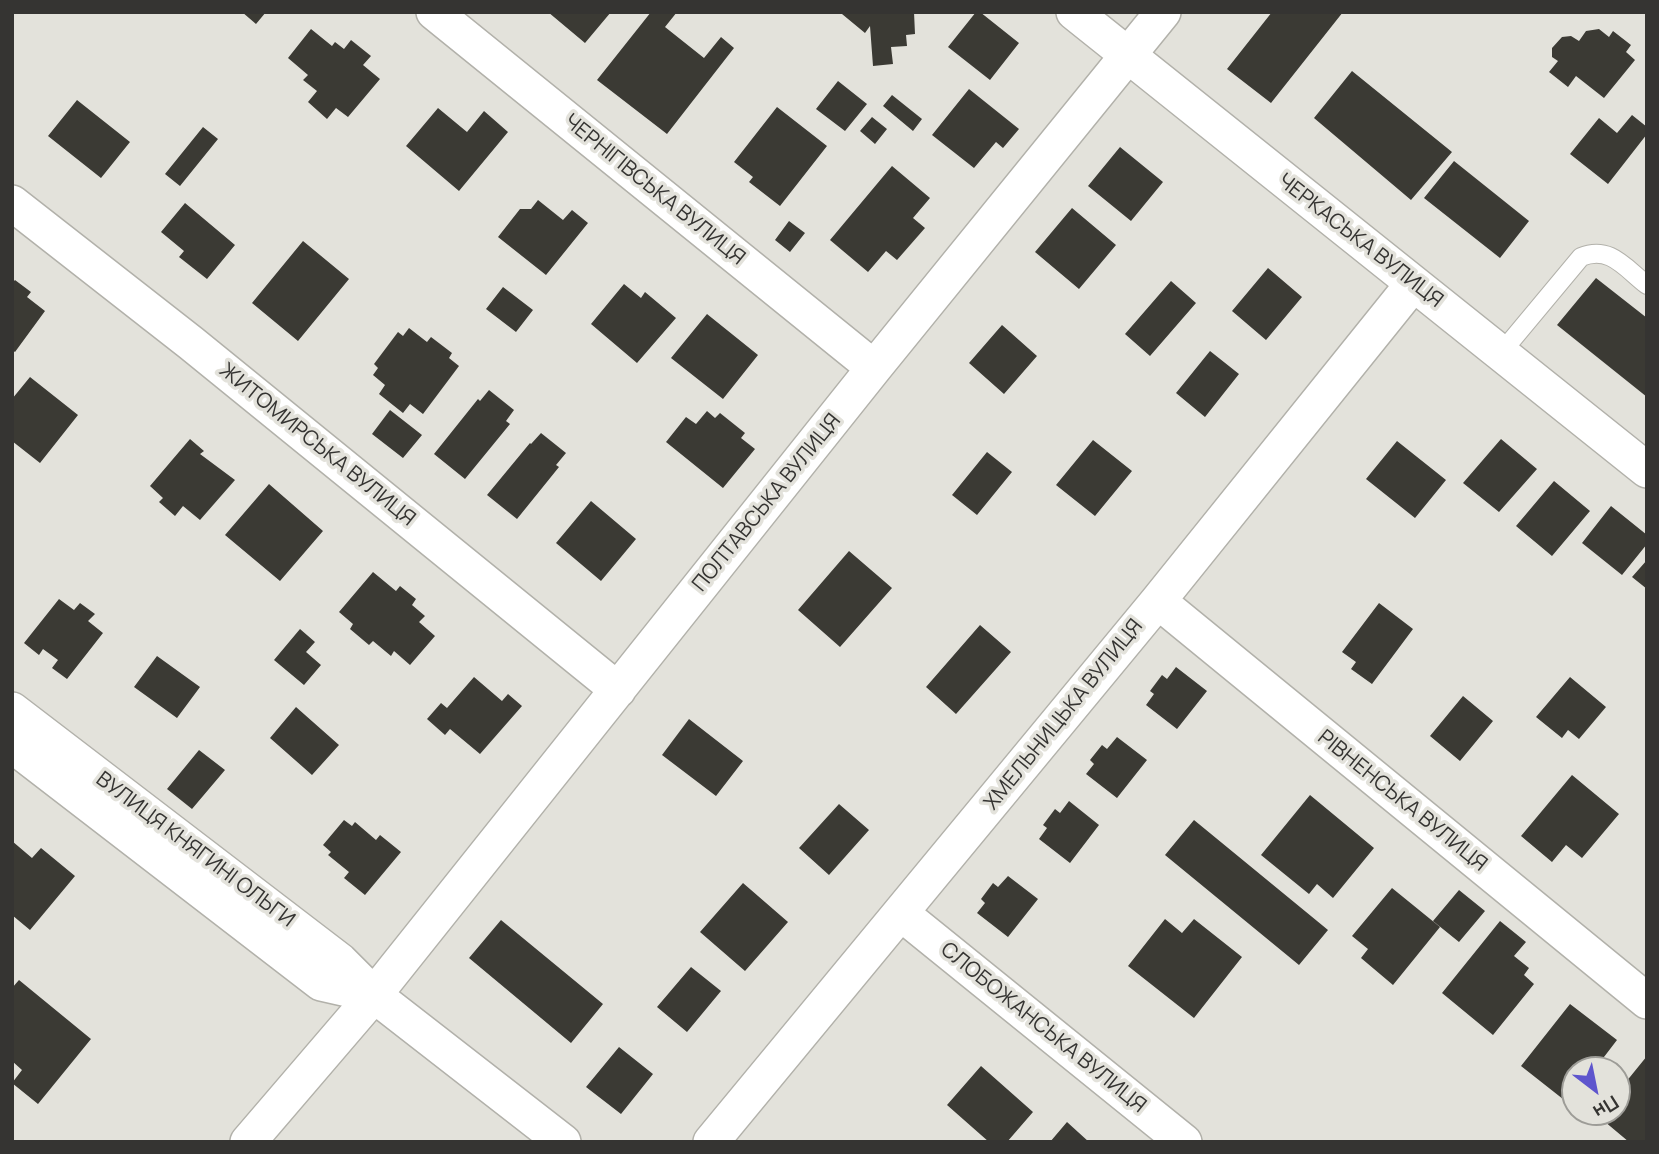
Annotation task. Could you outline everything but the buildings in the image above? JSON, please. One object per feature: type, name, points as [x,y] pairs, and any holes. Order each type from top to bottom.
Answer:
[{"type":"street","name":"ЧЕРНІГІВСЬКА ВУЛИЦЯ","points":[[434,12],[874,368]]},
{"type":"street","name":"ЧЕРКАСЬКА ВУЛИЦЯ","points":[[1074,12],[1647,470]]},
{"type":"street","name":"ПОЛТАВСЬКА ВУЛИЦЯ","points":[[248,1142],[373,995],[874,368],[1163,12]]},
{"type":"street","name":"ЖИТОМИРСЬКА ВУЛИЦЯ","points":[[12,203],[202,352],[618,690]]},
{"type":"street","name":"ХМЕЛЬНИЦЬКА ВУЛИЦЯ","points":[[712,1142],[1158,601],[1413,284]]},
{"type":"street","name":"РІВНЕНСЬКА ВУЛИЦЯ","points":[[1158,601],[1647,1001]]},
{"type":"street","name":"ВУЛИЦЯ КНЯГИНІ ОЛЬГИ","points":[[12,710],[340,961],[373,995],[564,1142]]},
{"type":"street","name":"ВУЛИЦЯ КНЯГИНІ ОЛЬГИ","points":[[12,745],[321,983],[373,995]]},
{"type":"street","name":"СЛОБОЖАНСЬКА ВУЛИЦЯ","points":[[902,914],[1184,1142]]},
{"type":"lane","points":[[1501,352],[1581,257],[1594,251],[1609,254],[1647,285]]}]
